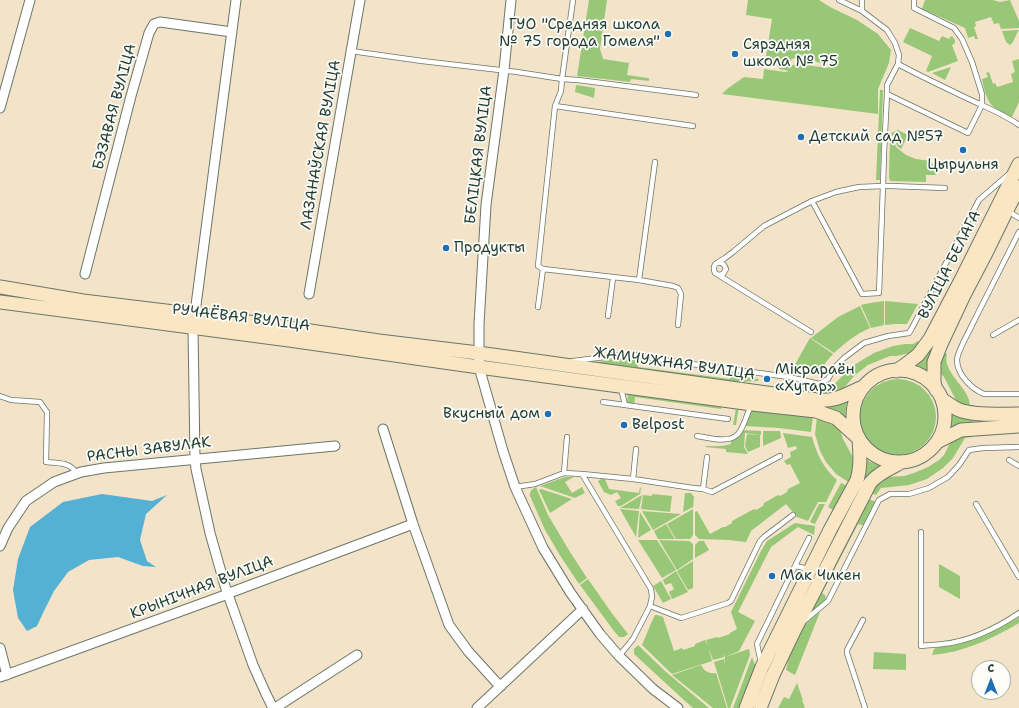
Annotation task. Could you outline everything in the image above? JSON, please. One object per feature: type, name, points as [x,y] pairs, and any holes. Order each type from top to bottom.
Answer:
[{"type":"main road","name":"ВУЛІЦА БЕЛАГА","points":[[896,371],[918,355],[930,339],[1018,165]]},
{"type":"main road","name":"ВУЛІЦА БЕЛАГА","points":[[940,395],[934,382],[933,374],[936,356],[964,295],[1019,187]]},
{"type":"main road","name":"РУЧАЁВАЯ ВУЛІЦА","points":[[0,287],[83,301],[478,353]]},
{"type":"main road","name":"РУЧАЁВАЯ ВУЛІЦА","points":[[0,302],[289,340],[479,368]]},
{"type":"main road","name":"ЖАМЧУЖНАЯ ВУЛІЦА","points":[[478,353],[824,400],[832,400],[863,387]]},
{"type":"main road","name":"ЖАМЧУЖНАЯ ВУЛІЦА","points":[[479,368],[816,411],[836,418],[858,438]]},
{"type":"main road","points":[[746,708],[762,667],[860,472],[860,453],[853,417],[853,409],[858,393],[863,387],[870,380],[888,371],[907,371],[915,373],[929,382],[951,406],[961,411],[976,414],[1019,414]]},
{"type":"main road","points":[[937,442],[944,425],[944,412],[940,395]]},
{"type":"main road","points":[[760,708],[773,675],[795,629],[870,483],[874,478],[902,462],[918,458],[937,442],[961,430],[1019,426]]},
{"type":"main road","points":[[858,438],[868,450],[881,459],[902,462]]},
{"type":"street","points":[[0,108],[30,0]]},
{"type":"street","points":[[236,0],[194,315],[196,469],[210,533],[228,594],[256,671],[274,708],[357,655]]},
{"type":"street","name":"ЛАЗАНАЎСКАЯ ВУЛІЦА","points":[[309,294],[360,0]]},
{"type":"street","name":"БЕЛІЦКАЯ ВУЛІЦА","points":[[512,0],[486,204],[478,324],[479,368],[515,487],[543,548],[570,592],[600,634],[619,656],[653,689],[678,708]]},
{"type":"street","name":"БЭЗАВАЯ ВУЛІЦА","points":[[85,274],[131,96],[149,33],[154,24],[160,22],[232,32]]},
{"type":"street","points":[[383,429],[412,524],[449,625],[468,651],[500,686]]},
{"type":"street","name":"РАСНЫ ЗАВУЛАК","points":[[0,546],[8,528],[26,501],[54,482],[81,472],[104,468],[335,446]]},
{"type":"street","name":"КРЫНІЧНАЯ ВУЛІЦА","points":[[4,676],[228,594],[412,524]]},
{"type":"street","points":[[477,708],[583,609]]},
{"type":"street","points":[[0,648],[4,676]]},
{"type":"lane","points":[[573,0],[561,91],[555,106],[538,266],[543,269],[639,280],[678,288],[681,294],[678,325]]},
{"type":"lane","points":[[812,200],[862,294],[879,293],[887,85],[898,64],[899,55],[895,43],[887,30],[862,11],[840,0]]},
{"type":"lane","points":[[862,0],[862,11]]},
{"type":"lane","points":[[887,94],[968,133],[982,105],[982,94],[978,80],[962,39],[954,28],[914,8],[914,0]]},
{"type":"lane","points":[[351,51],[696,95]]},
{"type":"lane","points":[[898,64],[1012,120],[1019,125]]},
{"type":"lane","points":[[555,106],[693,126]]},
{"type":"lane","points":[[639,280],[655,162]]},
{"type":"lane","points":[[551,364],[621,355],[636,355],[669,361],[789,377],[819,384],[828,379],[834,368],[844,358],[864,343],[888,336],[909,333],[979,200],[1018,165]]},
{"type":"lane","points":[[811,332],[715,273],[713,270],[716,263],[733,252],[764,226],[812,200],[836,192],[859,187],[884,186],[945,188]]},
{"type":"lane","points":[[1007,210],[1019,218]]},
{"type":"lane","points":[[1019,232],[965,339],[957,358],[957,365],[962,375],[973,388],[980,393],[1019,394]]},
{"type":"lane","points":[[716,263],[723,263],[726,267],[725,272],[719,275]]},
{"type":"lane","points":[[538,307],[543,269]]},
{"type":"lane","points":[[608,316],[613,278]]},
{"type":"lane","points":[[993,335],[1019,320]]},
{"type":"lane","points":[[621,386],[626,406]]},
{"type":"lane","points":[[0,396],[11,400],[40,402],[47,412],[46,462],[66,464],[74,470]]},
{"type":"lane","points":[[603,402],[728,419]]},
{"type":"lane","points":[[697,436],[725,439],[732,437],[741,430],[752,404]]},
{"type":"lane","points":[[564,472],[567,437]]},
{"type":"lane","points":[[795,629],[828,601],[879,500],[890,494],[909,494],[928,488],[948,477],[959,465],[969,450],[1019,447]]},
{"type":"lane","points":[[633,479],[636,448]]},
{"type":"lane","points":[[515,487],[536,484],[564,472],[633,479],[703,489],[712,492],[780,456]]},
{"type":"lane","points":[[703,489],[707,457]]},
{"type":"lane","points":[[1009,460],[1019,466]]},
{"type":"lane","points":[[582,474],[651,589],[652,597],[650,606],[633,639],[619,656]]},
{"type":"lane","points":[[976,504],[1019,577]]},
{"type":"lane","points":[[650,606],[681,618],[728,603],[731,600],[761,540],[793,515]]},
{"type":"lane","points":[[921,532],[921,646],[944,644],[967,639],[990,629],[1019,613]]},
{"type":"lane","points":[[762,667],[757,644],[809,538]]},
{"type":"lane","points":[[795,566],[810,570]]},
{"type":"lane","points":[[863,620],[847,650],[847,654],[865,708]]},
{"type":"green space","points":[[589,0],[607,0],[600,49],[603,59],[629,63],[627,75],[649,78],[649,81],[631,79],[630,82],[577,76]]},
{"type":"green space","points":[[748,0],[819,0],[857,20],[878,34],[891,50],[889,63],[878,89],[878,114],[722,94],[744,77],[763,79],[764,69],[785,72],[789,71],[779,69],[779,67],[796,65],[828,68],[832,61],[819,63],[807,55],[801,55],[788,62],[778,63],[766,56],[772,19],[746,15]]},
{"type":"green space","points":[[925,0],[993,0],[1000,2],[1010,0],[1019,21],[1019,28],[1001,29],[999,23],[994,24],[991,17],[975,22],[976,26],[974,27],[978,39],[975,39],[974,36],[968,38],[965,28],[922,9]]},
{"type":"green space","points":[[910,28],[939,41],[942,36],[949,39],[952,36],[955,43],[952,45],[958,61],[928,72],[926,71],[932,56],[903,42]]},
{"type":"green space","points":[[1019,30],[1010,45],[1006,42],[1002,31]]},
{"type":"green space","points":[[1019,59],[1019,102],[1012,117],[999,111],[989,102],[982,79],[988,77],[986,73],[989,72],[993,84],[995,83],[997,87],[1013,82],[1011,74],[1015,72],[1012,61]]},
{"type":"green space","points":[[951,67],[945,80],[932,73]]},
{"type":"green space","points":[[576,85],[595,88],[594,98],[575,92]]},
{"type":"green space","points":[[880,90],[883,90],[880,180],[876,180]]},
{"type":"green space","points":[[898,130],[908,135],[901,149],[898,147],[891,133]]},
{"type":"green space","points":[[890,137],[897,148],[906,155],[916,159],[930,161],[935,167],[936,175],[926,175],[926,182],[890,181]]},
{"type":"green space","points":[[884,301],[884,325],[871,328],[861,305]]},
{"type":"green space","points":[[885,301],[918,304],[907,324],[885,325]]},
{"type":"green space","points":[[860,306],[870,328],[851,339],[834,353],[811,338],[838,317]]},
{"type":"green space","points":[[810,338],[833,354],[821,371],[793,368]]},
{"type":"green space","points":[[918,341],[920,344],[913,352],[890,356],[868,365],[855,375],[843,389],[828,394],[821,394],[822,392],[827,392],[854,365],[874,353],[893,346],[913,344]]},
{"type":"green space","points":[[931,346],[935,347],[929,375],[911,366],[924,358]]},
{"type":"green space","points":[[942,352],[947,354],[948,367],[969,398],[970,405],[974,405],[974,409],[958,404],[944,377],[940,373],[939,361]]},
{"type":"green space","points":[[631,357],[636,359],[638,367],[730,379],[730,375],[759,379],[758,381],[739,382],[590,363]]},
{"type":"green space","points":[[898,379],[913,382],[925,390],[933,402],[936,417],[933,432],[925,444],[913,452],[898,455],[883,452],[871,444],[863,432],[860,417],[863,402],[871,390],[883,382]]},
{"type":"green space","points":[[787,383],[815,386],[815,392],[787,385]]},
{"type":"green space","points":[[628,393],[739,406],[736,425],[733,425],[736,408],[721,406],[721,409],[635,397],[634,406],[627,403]]},
{"type":"green space","points":[[848,400],[845,421],[819,408]]},
{"type":"green space","points":[[752,408],[813,416],[811,432],[745,426]]},
{"type":"green space","points":[[949,409],[973,417],[973,423],[962,423],[948,431],[950,417]]},
{"type":"green space","points":[[817,417],[829,420],[840,430],[843,439],[856,463],[850,483],[836,474],[826,462],[820,451],[815,434]]},
{"type":"green space","points":[[741,430],[761,431],[761,435],[745,433],[744,447],[748,454],[726,452],[726,449],[705,447],[731,444],[731,439]]},
{"type":"green space","points":[[763,431],[780,431],[781,438],[763,446]]},
{"type":"green space","points":[[783,433],[812,437],[821,460],[828,471],[837,480],[826,502],[818,502],[808,521],[797,517],[786,504],[751,531],[746,542],[699,539],[695,535],[695,512],[697,511],[710,534],[725,527],[732,523],[732,521],[754,509],[756,510],[763,506],[764,503],[778,495],[780,496],[787,492],[788,489],[800,483],[790,464],[787,465],[784,461],[791,457],[790,452],[797,449],[796,446],[788,448]]},
{"type":"green space","points":[[972,433],[972,437],[965,438],[953,458],[943,468],[927,479],[909,485],[881,488],[876,495],[872,493],[878,484],[887,477],[904,476],[928,467],[944,455],[949,445],[959,435]]},
{"type":"green space","points":[[747,434],[760,435],[760,447],[748,452],[745,446]]},
{"type":"green space","points":[[863,457],[870,462],[883,467],[862,488],[859,487]]},
{"type":"green space","points":[[565,477],[574,477],[565,482],[572,493],[582,487],[585,493],[575,498],[540,486]]},
{"type":"green space","points":[[605,479],[609,489],[639,493],[640,487],[640,494],[621,506],[618,506],[615,501],[621,498],[617,492],[611,495],[604,492],[598,481]]},
{"type":"green space","points":[[841,483],[848,486],[833,510],[828,507]]},
{"type":"green space","points":[[536,487],[548,515],[587,578],[579,584],[545,530],[530,496],[531,491]]},
{"type":"green space","points":[[541,489],[572,499],[550,513],[539,490]]},
{"type":"green space","points":[[685,493],[691,493],[694,497],[693,507],[683,512]]},
{"type":"green space","points":[[652,494],[672,496],[670,512],[641,509],[643,495],[652,496]]},
{"type":"green space","points":[[642,495],[639,509],[620,508]]},
{"type":"green space","points":[[869,499],[876,502],[864,525],[858,524],[822,593],[825,595],[826,599],[806,617]]},
{"type":"green space","points":[[819,504],[825,504],[815,524],[810,522]]},
{"type":"green space","points":[[620,509],[639,511],[636,537]]},
{"type":"green space","points":[[693,509],[693,535],[690,539],[676,539],[667,524]]},
{"type":"green space","points":[[642,511],[681,514],[653,530]]},
{"type":"green space","points":[[640,512],[651,530],[638,538]]},
{"type":"green space","points":[[795,523],[815,526],[814,535],[798,527],[771,547],[738,612],[755,621],[739,651],[725,657],[723,654],[724,657],[713,660],[709,649],[712,661],[672,674],[642,645],[655,615],[663,617],[674,651],[695,646],[695,644],[705,640],[708,646],[706,640],[730,634],[737,629],[731,612],[761,551],[767,541]]},
{"type":"green space","points":[[666,524],[675,539],[658,539],[654,531]]},
{"type":"green space","points":[[638,540],[657,540],[676,570],[662,578]]},
{"type":"green space","points":[[659,540],[689,541],[693,544],[693,559],[677,570]]},
{"type":"green space","points":[[699,541],[704,541],[709,550],[695,558],[695,545]]},
{"type":"green space","points":[[693,561],[693,588],[688,590],[677,571]]},
{"type":"green space","points":[[939,564],[960,576],[960,599],[939,587]]},
{"type":"green space","points":[[676,571],[688,592],[672,599],[669,592],[674,589],[671,583],[665,585],[663,580]]},
{"type":"green space","points":[[588,579],[628,634],[624,637],[619,637],[580,585]]},
{"type":"green space","points":[[661,581],[671,599],[663,603],[653,586]]},
{"type":"green space","points":[[820,612],[795,675],[786,670],[793,643],[804,626]]},
{"type":"green space","points":[[1019,617],[1019,623],[1004,632],[972,646],[956,651],[932,655],[934,649],[936,648],[979,636],[999,628]]},
{"type":"green space","points":[[638,645],[665,671],[709,708],[693,708],[685,701],[634,654],[634,649]]},
{"type":"green space","points":[[749,649],[750,655],[730,708],[728,708],[714,662],[724,659],[724,664],[725,657]]},
{"type":"green space","points":[[874,652],[906,654],[906,670],[873,669]]},
{"type":"green space","points":[[752,657],[757,670],[742,708],[733,708]]},
{"type":"green space","points":[[701,665],[707,672],[716,673],[727,708],[713,708],[672,675]]},
{"type":"green space","points":[[797,683],[805,708],[778,708],[784,697],[789,699]]},
{"type":"water","points":[[102,494],[152,501],[167,495],[146,514],[140,540],[147,561],[156,567],[143,566],[118,557],[89,560],[68,572],[54,591],[37,626],[27,631],[18,618],[13,590],[18,559],[30,527],[63,502]]},
{"type":"place","name":"ГУО \"Средняя школа № 75 города Гомеля\"","points":[[668,34]]},
{"type":"place","name":"Сярэдняя школа № 75","points":[[735,54]]},
{"type":"place","name":"Детский сад №57","points":[[801,137]]},
{"type":"place","name":"Цырульня","points":[[963,150]]},
{"type":"place","name":"Продукты","points":[[446,248]]},
{"type":"place","name":"Мікрараён «Хутар»","points":[[767,379]]},
{"type":"place","name":"Вкусный дом","points":[[548,414]]},
{"type":"place","name":"Belpost","points":[[624,425]]},
{"type":"place","name":"Мак Чикен","points":[[772,576]]}]
